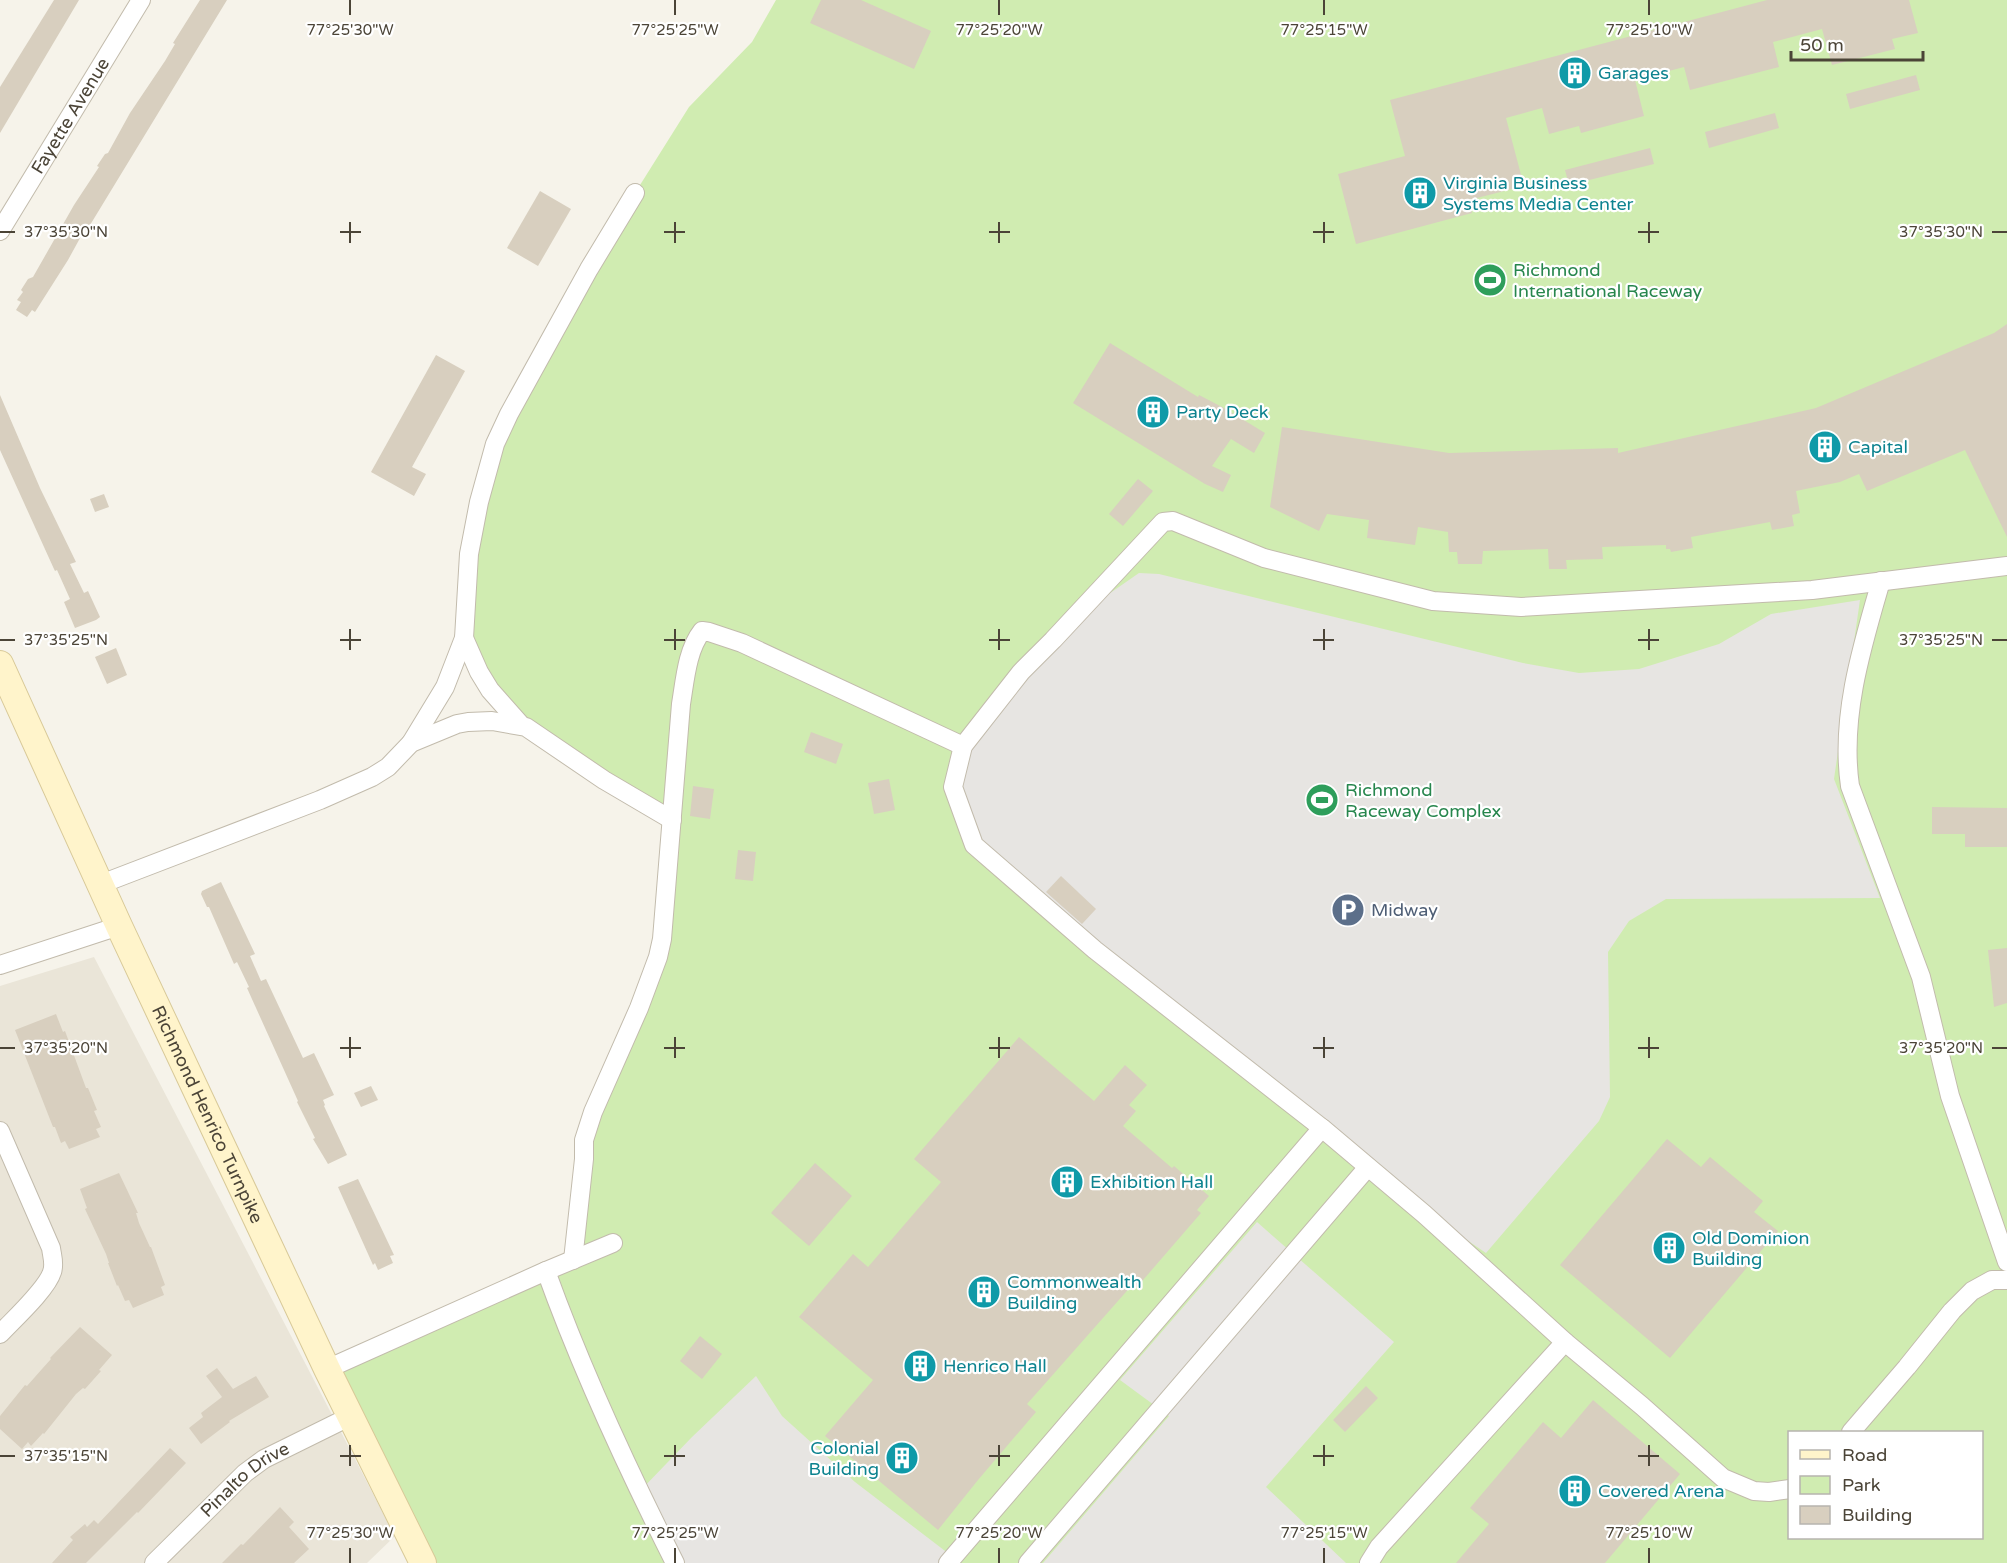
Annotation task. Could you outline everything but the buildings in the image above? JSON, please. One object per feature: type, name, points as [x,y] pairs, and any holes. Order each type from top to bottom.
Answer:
[{"type":"main road","name":"Richmond Henrico Turnpike","points":[[0,664],[119,926],[327,1369],[423,1563]]},
{"type":"street","name":"Fayette Avenue","points":[[0,231],[141,0]]},
{"type":"street","points":[[101,884],[320,800],[372,777],[388,767],[411,743],[445,687],[464,638],[469,554],[479,502],[495,444],[509,414],[578,290],[635,193]]},
{"type":"street","points":[[1788,1490],[1754,1491],[1722,1478],[1642,1406],[1565,1342],[1466,1251],[1322,1128],[1095,950],[974,845],[953,787],[963,746],[1021,672],[1162,522],[1173,521],[1264,558],[1433,601],[1521,607],[1812,590],[2007,566]]},
{"type":"street","points":[[1881,580],[1850,702],[1846,763],[1850,786],[1921,977],[1950,1096],[2007,1262]]},
{"type":"street","points":[[573,1260],[584,1140],[592,1112],[639,1008],[658,957],[662,939],[680,715],[686,675],[695,640],[702,631],[742,643],[963,746]]},
{"type":"street","points":[[464,638],[490,690],[521,725]]},
{"type":"street","points":[[411,743],[457,724],[468,722],[492,721],[521,725],[604,780],[672,820]]},
{"type":"street","points":[[0,965],[119,926]]},
{"type":"street","points":[[948,1563],[1322,1128]]},
{"type":"street","points":[[0,1131],[51,1248],[54,1262],[52,1273],[46,1283],[0,1334]]},
{"type":"street","points":[[1028,1563],[1368,1167]]},
{"type":"street","points":[[327,1369],[546,1271],[613,1244]]},
{"type":"street","points":[[546,1271],[562,1317],[594,1392],[675,1563]]},
{"type":"street","points":[[1852,1431],[1952,1311],[1972,1291],[1992,1280],[2007,1280]]},
{"type":"street","points":[[1369,1563],[1379,1547],[1565,1342]]},
{"type":"street","name":"Pinalto Drive","points":[[154,1563],[245,1473],[264,1459],[351,1416]]},
{"type":"shaded area","name":"Midway","points":[[1139,573],[1159,574],[1523,663],[1579,673],[1639,669],[1719,644],[1771,614],[1860,600],[1834,779],[1880,898],[1666,899],[1629,921],[1608,952],[1610,1097],[1599,1121],[1486,1253],[1402,1196],[974,845],[953,787],[963,746],[1070,621]]},
{"type":"shaded area","points":[[94,957],[395,1536],[367,1563],[0,1563],[0,986]]},
{"type":"shaded area","points":[[1257,1222],[1394,1342],[1266,1487],[1346,1563],[1043,1563],[1169,1416],[1120,1380]]},
{"type":"shaded area","points":[[756,1376],[782,1416],[855,1482],[953,1557],[948,1563],[675,1563],[640,1491]]},
{"type":"green space","name":"Richmond Raceway Complex","points":[[776,0],[2007,0],[2007,1563],[423,1563],[327,1369],[573,1260],[584,1159],[658,957],[672,820],[526,727],[464,638],[495,444],[635,193],[689,107],[752,42]]},
{"type":"place","name":"Garages","points":[[1575,73]]},
{"type":"place","name":"Virginia Business Systems Media Center","points":[[1420,193]]},
{"type":"place","name":"Richmond International Raceway","points":[[1490,280]]},
{"type":"place","name":"Party Deck","points":[[1153,412]]},
{"type":"place","name":"Capital","points":[[1825,447]]},
{"type":"place","name":"Richmond Raceway Complex","points":[[1322,800]]},
{"type":"place","name":"Midway","points":[[1348,910]]},
{"type":"place","name":"Exhibition Hall","points":[[1067,1182]]},
{"type":"place","name":"Old Dominion Building","points":[[1669,1248]]},
{"type":"place","name":"Commonwealth Building","points":[[984,1292]]},
{"type":"place","name":"Henrico Hall","points":[[920,1366]]},
{"type":"place","name":"Colonial Building","points":[[902,1458]]},
{"type":"place","name":"Covered Arena","points":[[1575,1491]]}]
